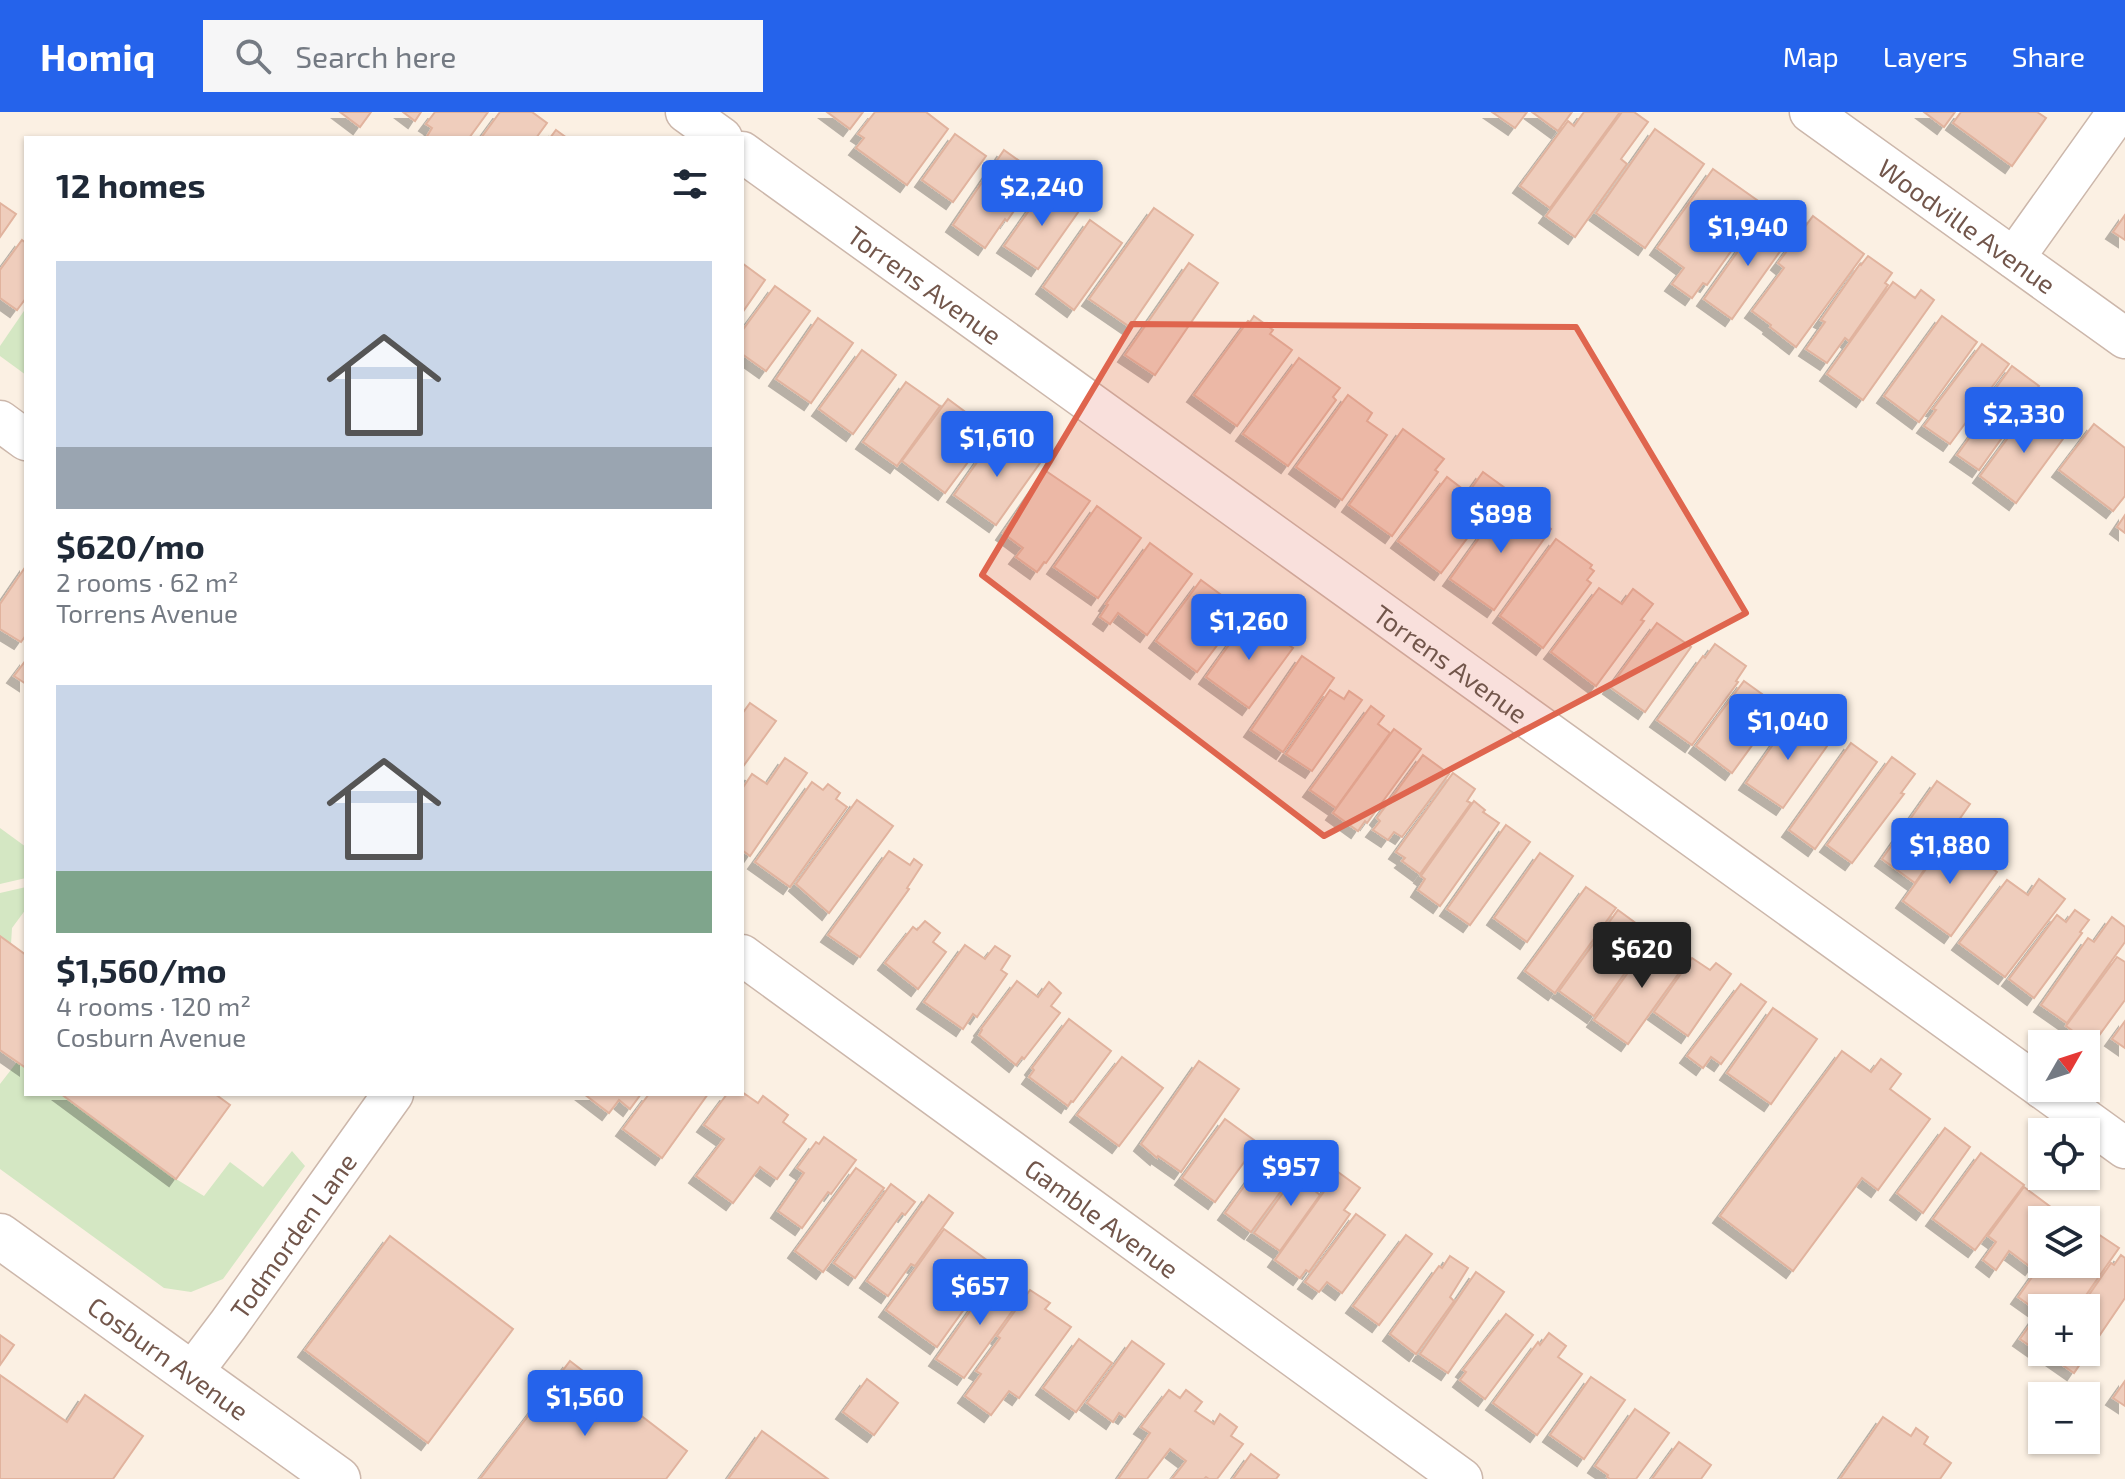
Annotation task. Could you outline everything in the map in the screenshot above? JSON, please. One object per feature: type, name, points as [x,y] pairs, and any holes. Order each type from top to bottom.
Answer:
[{"type":"street","points":[[686,112],[719,136]]},
{"type":"street","name":"Woodville Avenue","points":[[1810,112],[2125,338]]},
{"type":"street","points":[[2014,258],[2118,112]]},
{"type":"street","name":"Torrens Avenue","points":[[744,153],[2028,1078]]},
{"type":"street","points":[[0,421],[24,439]]},
{"type":"street","name":"Gamble Avenue","points":[[744,956],[1462,1479]]},
{"type":"street","name":"Todmorden Lane","points":[[191,1374],[392,1096]]},
{"type":"street","name":"Torrens Avenue","points":[[2061,1102],[2125,1148]]},
{"type":"street","name":"Cosburn Avenue","points":[[0,1236],[338,1479]]},
{"type":"highlighted area","points":[[1132,324],[1576,327],[1746,613],[1324,836],[982,575]]},
{"type":"green space","points":[[24,311],[24,374],[0,356],[0,346]]},
{"type":"green space","points":[[0,828],[24,846],[24,878],[0,884]]},
{"type":"green space","points":[[24,887],[24,912],[12,928],[11,944],[0,936],[0,893]]},
{"type":"green space","points":[[17,1062],[24,1067],[24,1096],[64,1096],[176,1179],[204,1196],[230,1162],[263,1187],[292,1151],[305,1166],[223,1279],[191,1292],[164,1288],[0,1169],[0,1084]]},
{"type":"building","points":[[340,112],[371,112],[360,127]]},
{"type":"building","points":[[403,112],[421,112],[415,121]]},
{"type":"building","points":[[435,112],[488,112],[470,136],[427,136],[432,128],[426,124]]},
{"type":"building","points":[[500,112],[532,112],[547,123],[537,136],[482,136]]},
{"type":"building","points":[[827,112],[863,112],[850,129]]},
{"type":"building","points":[[875,112],[926,112],[948,129],[907,185],[856,148],[864,138],[858,134]]},
{"type":"building","points":[[1492,112],[1527,112],[1515,128]]},
{"type":"building","points":[[1532,112],[1572,112],[1558,131]]},
{"type":"building","points":[[1584,112],[1620,112],[1550,208],[1520,186],[1568,121],[1574,126]]},
{"type":"building","points":[[1622,112],[1634,112],[1648,122],[1621,159],[1627,164],[1575,237],[1546,216]]},
{"type":"building","points":[[1924,112],[1955,112],[1944,127]]},
{"type":"building","points":[[1961,112],[2037,112],[2046,118],[2012,166],[1953,123]]},
{"type":"building","points":[[1655,129],[1704,164],[1645,248],[1596,213]]},
{"type":"building","points":[[955,134],[986,156],[953,202],[922,180]]},
{"type":"building","points":[[1004,150],[1039,175],[985,248],[953,225]]},
{"type":"building","points":[[1713,169],[1764,205],[1707,285],[1703,283],[1692,298],[1672,284],[1684,268],[1657,248]]},
{"type":"building","points":[[1045,188],[1079,211],[1038,269],[1004,246]]},
{"type":"building","points":[[0,203],[16,214],[0,237]]},
{"type":"building","points":[[1154,208],[1193,235],[1130,327],[1089,299]]},
{"type":"building","points":[[2125,215],[2125,240],[2113,232]]},
{"type":"building","points":[[1763,216],[1791,236],[1732,319],[1704,299]]},
{"type":"building","points":[[1813,216],[1864,254],[1796,347],[1752,311],[1784,268],[1778,263]]},
{"type":"building","points":[[1090,220],[1122,243],[1074,310],[1043,287]]},
{"type":"building","points":[[22,240],[24,242],[24,301],[17,310],[0,298],[0,270]]},
{"type":"building","points":[[1868,256],[1892,273],[1885,283],[1888,285],[1849,341],[1845,338],[1827,363],[1806,349],[1825,322],[1821,320]]},
{"type":"building","points":[[1189,263],[1218,283],[1155,375],[1125,355]]},
{"type":"building","points":[[744,264],[765,280],[744,310]]},
{"type":"building","points":[[1893,282],[1915,298],[1921,290],[1934,300],[1863,400],[1827,374]]},
{"type":"building","points":[[775,286],[810,311],[766,371],[744,355],[744,328]]},
{"type":"building","points":[[1254,316],[1273,330],[1270,334],[1292,350],[1237,426],[1194,395]]},
{"type":"building","points":[[1942,316],[1977,342],[1919,422],[1884,396]]},
{"type":"building","points":[[818,318],[853,343],[811,403],[776,379]]},
{"type":"building","points":[[1982,344],[2009,364],[1950,444],[1924,426],[1936,410],[1933,409]]},
{"type":"building","points":[[862,350],[896,375],[853,434],[819,409]]},
{"type":"building","points":[[1299,358],[1340,388],[1333,397],[1336,400],[1288,466],[1243,434]]},
{"type":"building","points":[[2012,366],[2039,386],[1979,470],[1957,455],[1986,415],[1980,410]]},
{"type":"building","points":[[906,382],[940,406],[897,466],[863,442]]},
{"type":"building","points":[[1348,395],[1372,413],[1367,421],[1387,435],[1342,500],[1296,467]]},
{"type":"building","points":[[948,399],[991,431],[945,493],[902,461]]},
{"type":"building","points":[[2027,412],[2045,425],[2053,415],[2071,428],[2016,503],[1980,476]]},
{"type":"building","points":[[2094,424],[2125,448],[2125,496],[2113,511],[2059,470]]},
{"type":"building","points":[[1403,429],[1444,459],[1392,536],[1349,505]]},
{"type":"building","points":[[997,434],[1040,463],[996,525],[954,495]]},
{"type":"building","points":[[1046,471],[1090,501],[1037,572],[1016,557],[1023,548],[1003,533]]},
{"type":"building","points":[[1483,472],[1505,488],[1441,573],[1398,541],[1447,477],[1468,493]]},
{"type":"building","points":[[1512,499],[1531,512],[1521,525],[1531,515],[1551,529],[1494,610],[1450,579],[1497,513],[1500,516]]},
{"type":"building","points":[[1097,506],[1141,538],[1098,598],[1054,567]]},
{"type":"building","points":[[2125,515],[2125,533],[2117,527]]},
{"type":"building","points":[[1556,539],[1592,565],[1590,568],[1594,571],[1587,580],[1591,583],[1543,648],[1500,616]]},
{"type":"building","points":[[1150,543],[1192,574],[1147,635],[1118,613],[1110,624],[1100,617]]},
{"type":"building","points":[[24,569],[24,638],[21,642],[0,629],[0,604]]},
{"type":"building","points":[[1201,580],[1243,611],[1197,672],[1156,641]]},
{"type":"building","points":[[1599,588],[1622,604],[1633,589],[1653,604],[1596,686],[1551,652]]},
{"type":"building","points":[[1249,617],[1293,648],[1249,708],[1206,677]]},
{"type":"building","points":[[1657,623],[1691,647],[1645,712],[1610,687]]},
{"type":"building","points":[[1715,644],[1746,666],[1738,682],[1692,745],[1657,720]]},
{"type":"building","points":[[1302,656],[1334,678],[1283,752],[1251,730]]},
{"type":"building","points":[[24,663],[24,683],[14,676]]},
{"type":"building","points":[[1744,681],[1780,707],[1732,773],[1696,746]]},
{"type":"building","points":[[1330,690],[1344,699],[1349,691],[1362,700],[1312,771],[1286,754]]},
{"type":"building","points":[[750,703],[776,721],[744,765],[744,711]]},
{"type":"building","points":[[1371,706],[1384,716],[1378,724],[1390,733],[1336,808],[1310,790]]},
{"type":"building","points":[[1793,716],[1830,742],[1783,808],[1746,783]]},
{"type":"building","points":[[1394,729],[1421,749],[1358,831],[1333,813]]},
{"type":"building","points":[[1851,743],[1877,762],[1815,849],[1789,830]]},
{"type":"building","points":[[1423,755],[1449,774],[1402,837],[1394,832],[1388,840],[1373,830],[1380,821],[1377,818]]},
{"type":"building","points":[[1892,757],[1915,774],[1901,793],[1904,794],[1852,863],[1827,845]]},
{"type":"building","points":[[785,758],[807,773],[750,856],[744,852],[744,786],[752,774],[767,784]]},
{"type":"building","points":[[1453,773],[1475,789],[1467,801],[1471,803],[1420,874],[1402,861],[1405,858],[1396,852]]},
{"type":"building","points":[[1937,781],[1970,804],[1915,883],[1882,859]]},
{"type":"building","points":[[812,782],[823,790],[828,784],[840,793],[836,799],[847,807],[790,887],[755,862]]},
{"type":"building","points":[[857,800],[893,826],[829,913],[796,884]]},
{"type":"building","points":[[1474,801],[1499,823],[1440,906],[1418,890],[1425,879],[1421,876]]},
{"type":"building","points":[[1506,825],[1530,842],[1470,925],[1447,909]]},
{"type":"building","points":[[1949,837],[1997,872],[1951,936],[1903,901]]},
{"type":"building","points":[[889,851],[910,865],[914,859],[922,865],[909,889],[860,957],[828,935]]},
{"type":"building","points":[[1540,853],[1573,876],[1527,942],[1494,918]]},
{"type":"building","points":[[2039,879],[2065,899],[2005,977],[1959,943],[2007,880],[2028,895]]},
{"type":"building","points":[[1586,887],[1616,908],[1555,993],[1525,971]]},
{"type":"building","points":[[1618,910],[1652,935],[1594,1016],[1559,991]]},
{"type":"building","points":[[2075,910],[2089,920],[2034,998],[2009,979],[2057,915],[2066,922]]},
{"type":"building","points":[[2112,917],[2125,927],[2125,942],[2067,1023],[2041,1005],[2088,938],[2094,942]]},
{"type":"building","points":[[925,921],[940,933],[933,942],[946,952],[918,989],[885,963],[913,927],[917,930]]},
{"type":"building","points":[[1655,935],[1689,959],[1628,1044],[1594,1020]]},
{"type":"building","points":[[0,936],[24,954],[24,1067],[0,1050]]},
{"type":"building","points":[[965,945],[985,959],[995,946],[1010,956],[1001,970],[1007,974],[977,1017],[973,1014],[963,1029],[924,1002]]},
{"type":"building","points":[[2117,957],[2125,962],[2125,1000],[2100,1034],[2100,1030],[2071,1030],[2066,1026]]},
{"type":"building","points":[[1692,958],[1710,970],[1716,963],[1731,974],[1688,1036],[1654,1012]]},
{"type":"building","points":[[1017,981],[1038,997],[1049,982],[1061,993],[1051,1006],[1060,1013],[1016,1065],[979,1035]]},
{"type":"building","points":[[1741,984],[1766,1002],[1721,1064],[1711,1057],[1703,1068],[1687,1056]]},
{"type":"building","points":[[1773,1008],[1817,1039],[1771,1104],[1727,1073]]},
{"type":"building","points":[[1069,1019],[1111,1051],[1068,1106],[1029,1077],[1034,1070],[1032,1068]]},
{"type":"building","points":[[2125,1021],[2125,1048],[2112,1039]]},
{"type":"building","points":[[1842,1051],[1871,1072],[1881,1059],[1901,1074],[1890,1089],[1930,1119],[1878,1190],[1862,1178],[1793,1271],[1720,1216]]},
{"type":"building","points":[[1122,1057],[1163,1088],[1119,1146],[1077,1115]]},
{"type":"building","points":[[1199,1061],[1239,1089],[1181,1172],[1141,1144]]},
{"type":"building","points":[[744,1093],[758,1103],[763,1096],[788,1115],[783,1122],[806,1139],[777,1179],[760,1167],[733,1203],[696,1176],[724,1139],[704,1125],[726,1096],[744,1096]]},
{"type":"building","points":[[64,1096],[218,1096],[230,1105],[176,1179]]},
{"type":"building","points":[[587,1096],[640,1096],[630,1109],[619,1100],[609,1113]]},
{"type":"building","points":[[648,1096],[707,1096],[662,1158],[623,1129]]},
{"type":"building","points":[[1225,1119],[1258,1143],[1215,1202],[1182,1178]]},
{"type":"building","points":[[1945,1128],[1970,1147],[1923,1213],[1897,1193]]},
{"type":"building","points":[[824,1137],[856,1160],[802,1228],[778,1211],[804,1173],[797,1168],[816,1142],[819,1144]]},
{"type":"building","points":[[1276,1142],[1294,1155],[1286,1166],[1295,1172],[1251,1232],[1225,1213]]},
{"type":"building","points":[[1981,1153],[2024,1185],[1975,1250],[1933,1219]]},
{"type":"building","points":[[1305,1162],[1325,1175],[1314,1190],[1320,1195],[1280,1251],[1254,1233]]},
{"type":"building","points":[[856,1168],[884,1188],[823,1272],[795,1251]]},
{"type":"building","points":[[1338,1172],[1360,1188],[1344,1210],[1350,1214],[1309,1272],[1306,1270],[1300,1278],[1275,1260]]},
{"type":"building","points":[[891,1184],[915,1202],[905,1215],[902,1213],[855,1278],[834,1263]]},
{"type":"building","points":[[2024,1187],[2050,1206],[2028,1206],[2028,1265],[2009,1251],[1996,1270],[1983,1260],[1996,1242],[1988,1236]]},
{"type":"building","points":[[929,1195],[953,1213],[915,1266],[911,1264],[888,1296],[867,1281]]},
{"type":"building","points":[[1356,1214],[1385,1235],[1342,1293],[1327,1282],[1319,1292],[1305,1282]]},
{"type":"building","points":[[944,1229],[995,1266],[937,1347],[886,1310]]},
{"type":"building","points":[[1406,1235],[1432,1254],[1379,1325],[1353,1306]]},
{"type":"building","points":[[2100,1235],[2119,1248],[2100,1275]]},
{"type":"building","points":[[390,1236],[513,1329],[428,1443],[305,1350]]},
{"type":"building","points":[[2121,1255],[2125,1258],[2125,1298],[2100,1335],[2100,1294],[2090,1294],[2111,1263],[2114,1265]]},
{"type":"building","points":[[1450,1256],[1468,1268],[1450,1297],[1454,1301],[1416,1354],[1390,1334],[1439,1266],[1442,1268]]},
{"type":"building","points":[[1476,1272],[1504,1292],[1448,1373],[1420,1354]]},
{"type":"building","points":[[995,1276],[1023,1296],[964,1378],[936,1359]]},
{"type":"building","points":[[2031,1278],[2098,1278],[2087,1294],[2028,1294],[2028,1304],[2018,1297]]},
{"type":"building","points":[[1030,1290],[1050,1303],[1045,1309],[1071,1327],[1019,1398],[1009,1391],[991,1415],[965,1396],[981,1374],[976,1371],[1000,1338],[997,1336]]},
{"type":"building","points":[[1506,1314],[1533,1335],[1485,1399],[1460,1380],[1466,1372],[1463,1370]]},
{"type":"building","points":[[2028,1328],[2028,1345],[2020,1339]]},
{"type":"building","points":[[1549,1333],[1566,1346],[1558,1357],[1582,1374],[1537,1435],[1493,1403],[1538,1342],[1540,1345]]},
{"type":"building","points":[[0,1335],[14,1345],[0,1365]]},
{"type":"building","points":[[1079,1339],[1112,1363],[1076,1412],[1043,1388]]},
{"type":"building","points":[[1132,1341],[1164,1364],[1125,1417],[1119,1413],[1113,1422],[1087,1403]]},
{"type":"building","points":[[570,1361],[687,1451],[666,1479],[480,1479]]},
{"type":"building","points":[[2064,1366],[2079,1366],[2074,1373]]},
{"type":"building","points":[[0,1375],[67,1422],[85,1395],[143,1436],[113,1479],[0,1479]]},
{"type":"building","points":[[1591,1377],[1625,1400],[1584,1459],[1550,1435]]},
{"type":"building","points":[[867,1379],[898,1403],[874,1435],[843,1412]]},
{"type":"building","points":[[2125,1381],[2125,1406],[2113,1398]]},
{"type":"building","points":[[1169,1390],[1180,1398],[1186,1390],[1202,1402],[1195,1411],[1214,1424],[1220,1414],[1237,1427],[1231,1436],[1243,1444],[1217,1479],[1172,1479],[1186,1461],[1170,1449],[1147,1479],[1118,1479],[1150,1433],[1141,1427]]},
{"type":"building","points":[[1635,1409],[1669,1433],[1636,1479],[1610,1479],[1595,1466]]},
{"type":"building","points":[[1883,1417],[1911,1436],[1916,1428],[1928,1437],[1924,1444],[1951,1463],[1940,1479],[1840,1479]]},
{"type":"building","points":[[762,1431],[828,1479],[728,1479]]},
{"type":"building","points":[[1679,1442],[1711,1465],[1701,1479],[1652,1479]]},
{"type":"building","points":[[1251,1454],[1279,1475],[1276,1479],[1233,1479]]}]
